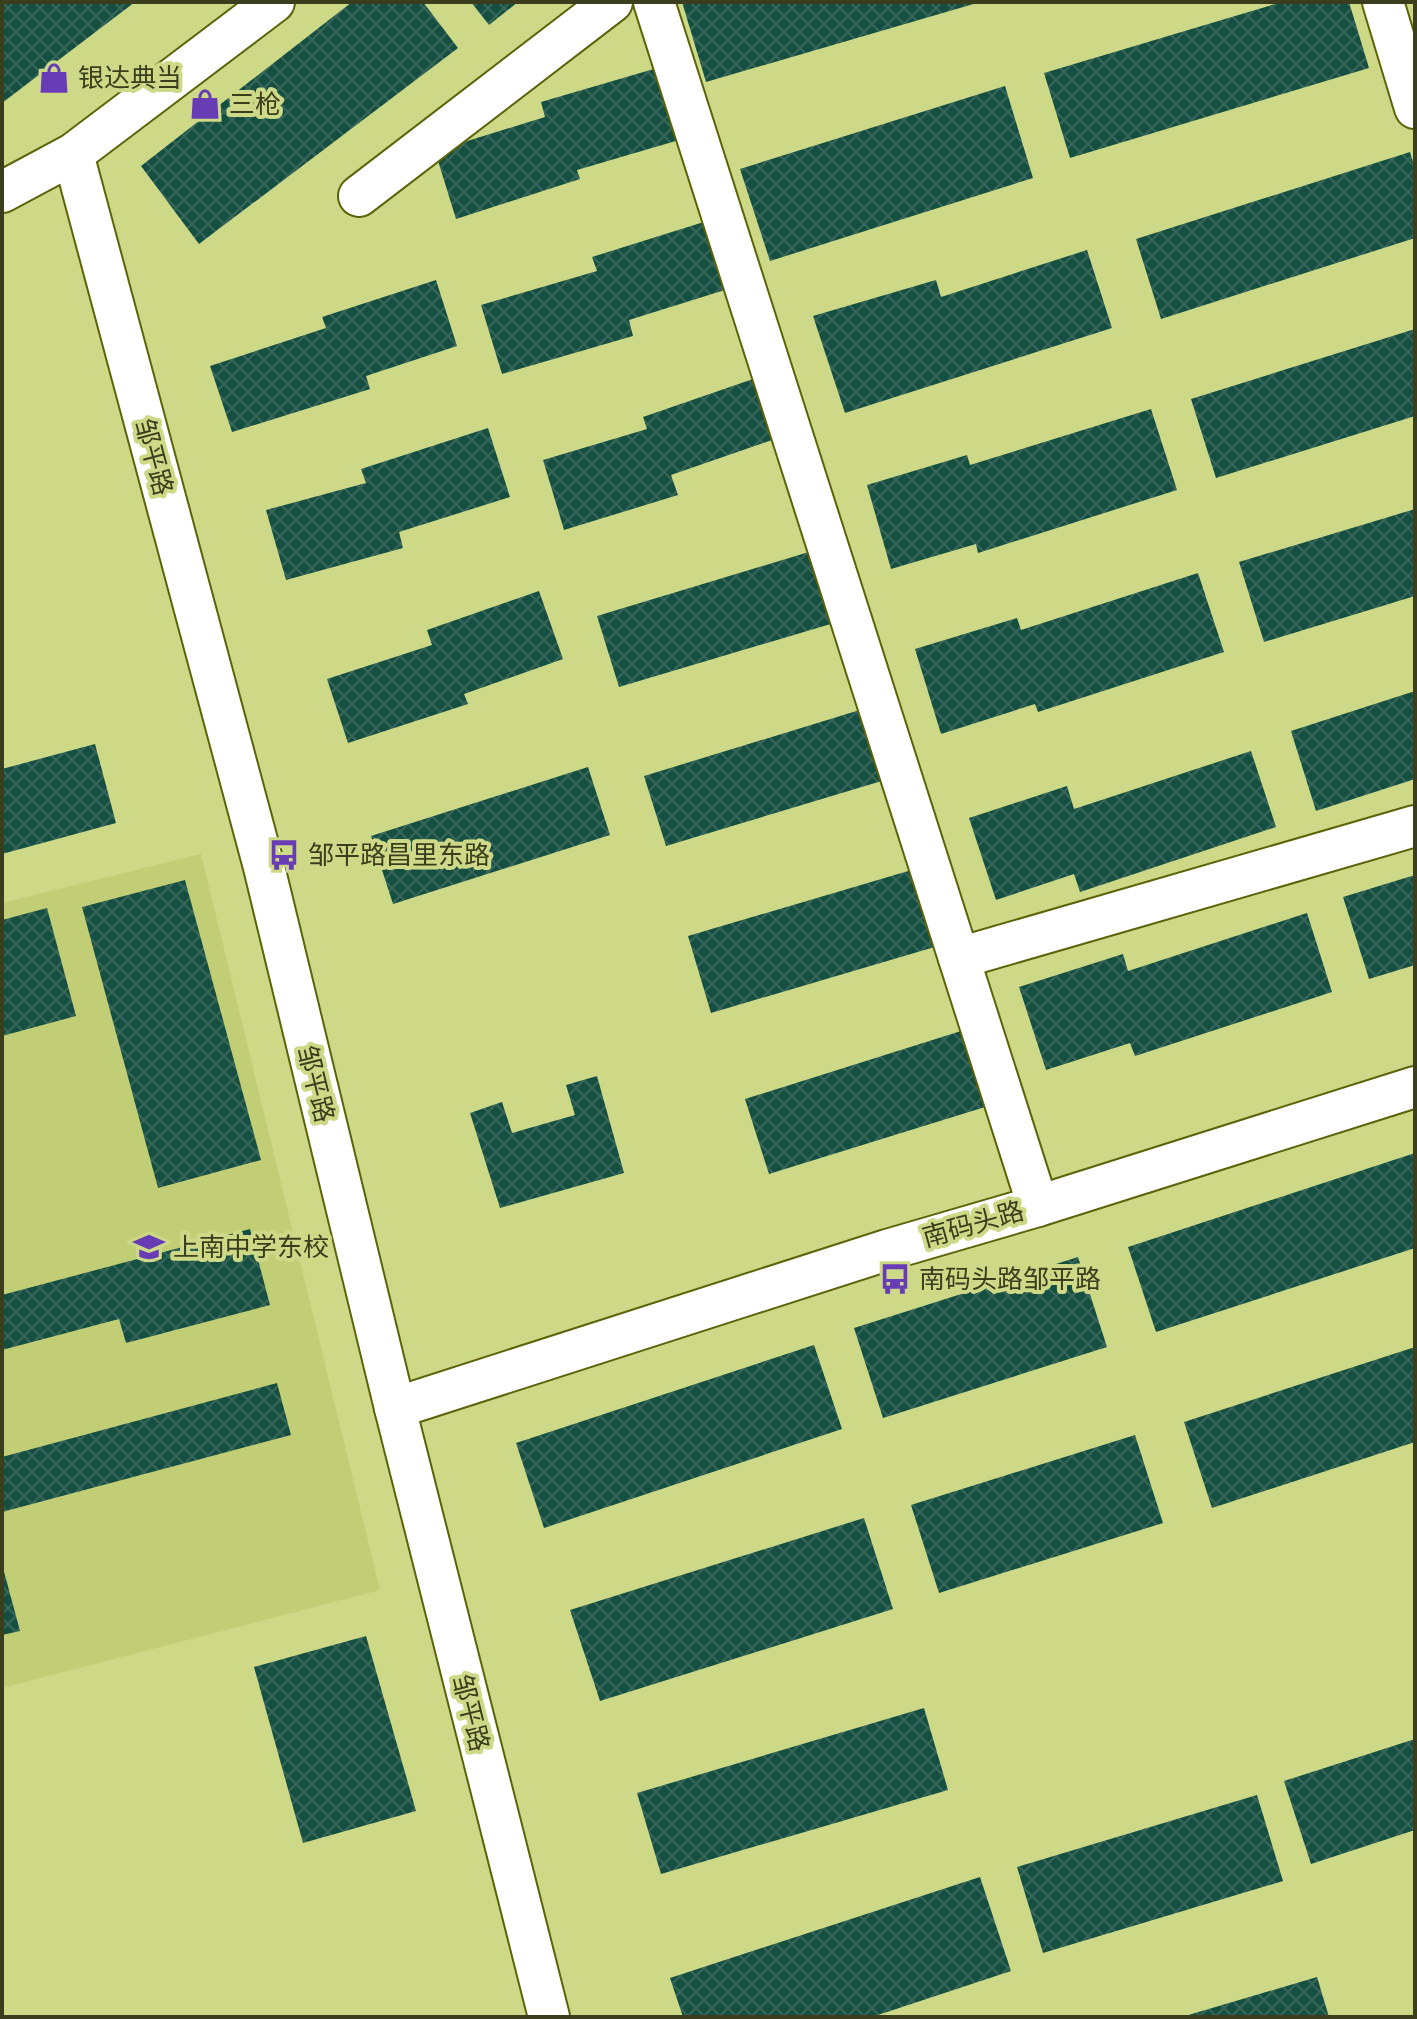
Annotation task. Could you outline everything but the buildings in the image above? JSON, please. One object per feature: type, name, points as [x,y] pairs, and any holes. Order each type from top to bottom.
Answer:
[{"type":"street","points":[[2,192],[73,154],[274,2]]},
{"type":"street","points":[[359,196],[612,2]]},
{"type":"street","points":[[654,2],[1038,1206]]},
{"type":"street","points":[[1383,2],[1415,108]]},
{"type":"street","name":"邹平路","points":[[73,154],[260,853],[395,1408],[549,2017]]},
{"type":"street","points":[[959,958],[1415,826]]},
{"type":"street","name":"南码头路","points":[[395,1408],[887,1250],[1038,1206],[1415,1087]]},
{"type":"shaded area","name":"上南中学东校","points":[[201,854],[380,1590],[2,1688],[2,903]]},
{"type":"place","name":"银达典当","points":[[54,78]]},
{"type":"place","name":"三枪","points":[[205,104]]},
{"type":"place","name":"邹平路昌里东路","points":[[284,855]]},
{"type":"place","name":"上南中学东校","points":[[149,1247]]},
{"type":"place","name":"南码头路邹平路","points":[[895,1279]]}]
